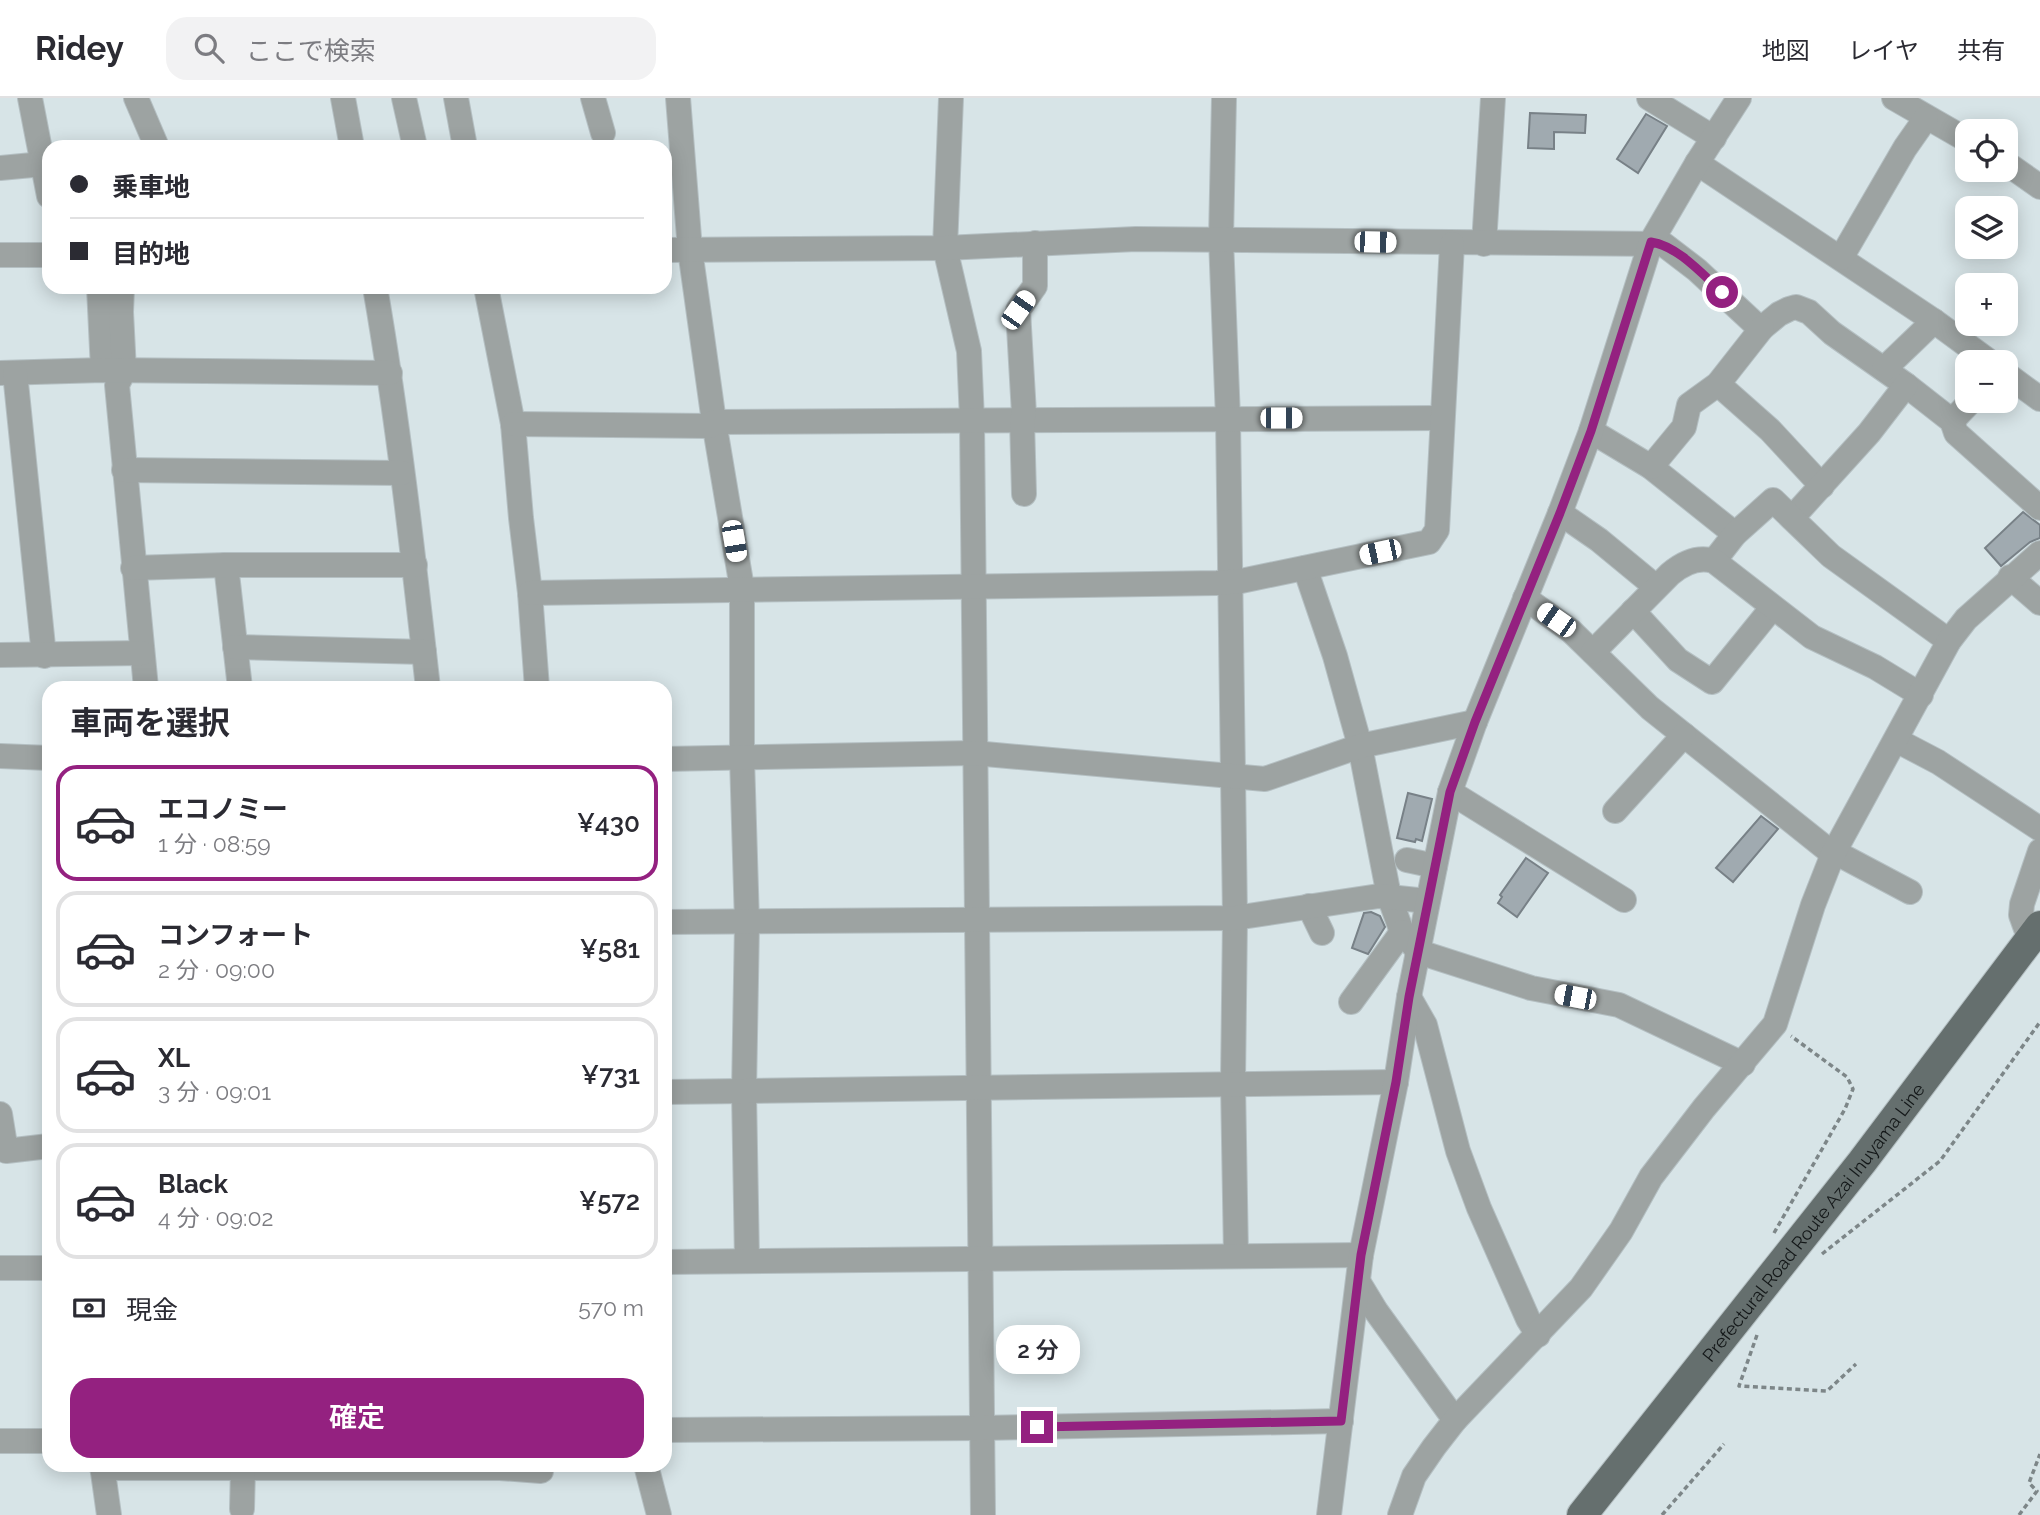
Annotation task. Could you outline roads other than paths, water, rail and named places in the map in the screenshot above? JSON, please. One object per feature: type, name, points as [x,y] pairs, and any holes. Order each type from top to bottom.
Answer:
[{"type":"main road","name":"Prefectural Road Route Azai Inuyama Line","points":[[1582,1515],[1862,1162],[2035,933]]},
{"type":"street","points":[[30,98],[42,159]]},
{"type":"street","points":[[136,98],[154,140]]},
{"type":"street","points":[[343,98],[351,140]]},
{"type":"street","points":[[404,98],[413,140]]},
{"type":"street","points":[[456,98],[464,140]]},
{"type":"street","points":[[593,98],[603,133]]},
{"type":"street","points":[[678,98],[677,250],[714,422],[742,588],[742,758],[747,923],[744,1092],[747,1261]]},
{"type":"street","points":[[951,98],[944,248],[969,351],[972,420],[983,1515]]},
{"type":"street","points":[[1224,98],[1221,239],[1228,419],[1235,918],[1233,1083],[1236,1256]]},
{"type":"street","points":[[1484,244],[1493,98]]},
{"type":"street","points":[[1649,98],[1714,138]]},
{"type":"street","points":[[1329,1515],[1361,1255],[1450,792],[1475,722],[1591,431],[1651,242],[1740,98]]},
{"type":"street","points":[[1841,257],[1905,149],[1912,106],[1955,133]]},
{"type":"street","points":[[1698,163],[1841,257],[1974,350]]},
{"type":"street","points":[[0,168],[42,164]]},
{"type":"street","points":[[2018,171],[2040,187]]},
{"type":"street","points":[[677,250],[944,248],[1221,239],[1452,244],[1651,242],[1663,244],[1697,270],[1762,328]]},
{"type":"street","points":[[1024,494],[1024,414],[1018,310],[1035,286],[1035,243]]},
{"type":"street","points":[[530,593],[1229,582],[1429,542],[1437,530],[1449,491],[1442,418],[1452,244]]},
{"type":"street","points":[[0,255],[42,255]]},
{"type":"street","points":[[100,294],[117,385],[145,681]]},
{"type":"street","points":[[114,371],[122,294]]},
{"type":"street","points":[[376,294],[390,373],[427,681]]},
{"type":"street","points":[[486,294],[513,425],[536,681]]},
{"type":"street","points":[[1651,467],[1684,427],[1689,405],[1718,384],[1762,328],[1779,314],[1796,307],[1803,309],[1952,421],[1956,433],[2040,508]]},
{"type":"street","points":[[1884,369],[1934,321]]},
{"type":"street","points":[[44,656],[8,373],[390,373]]},
{"type":"street","points":[[2018,383],[2040,399]]},
{"type":"street","points":[[1718,384],[1770,430],[1822,486]]},
{"type":"street","points":[[1792,518],[1870,433],[1906,385]]},
{"type":"street","points":[[1952,421],[1960,413]]},
{"type":"street","points":[[513,425],[710,426],[714,422],[1442,418]]},
{"type":"street","points":[[1591,431],[1651,467],[1735,534]]},
{"type":"street","points":[[124,470],[402,472]]},
{"type":"street","points":[[1714,561],[1735,534],[1773,500],[1831,556],[1949,641]]},
{"type":"street","points":[[1560,513],[1599,540],[1656,587]]},
{"type":"street","points":[[1399,1515],[1415,1476],[1455,1420],[1581,1288],[1621,1231],[1651,1177],[1704,1108],[1775,1024],[1813,905],[1833,855],[1949,641],[1966,619],[2040,553]]},
{"type":"street","points":[[1593,652],[1656,587],[1683,564],[1702,559],[1714,561],[1812,637],[1875,667],[1921,695]]},
{"type":"street","points":[[226,565],[239,681]]},
{"type":"street","points":[[133,568],[415,565]]},
{"type":"street","points":[[1305,568],[1335,656],[1360,746],[1388,896],[1402,932],[1419,951],[1531,988],[1619,1005],[1743,1064]]},
{"type":"street","points":[[2010,577],[2040,603]]},
{"type":"street","points":[[1525,598],[1571,631],[1650,708],[1833,855],[1844,857],[1910,892]]},
{"type":"street","points":[[1633,611],[1678,660],[1712,682],[1772,608]]},
{"type":"street","points":[[235,647],[424,652]]},
{"type":"street","points":[[0,655],[142,653]]},
{"type":"street","points":[[672,759],[974,753],[1265,779],[1360,746],[1475,722]]},
{"type":"street","points":[[1615,811],[1684,734]]},
{"type":"street","points":[[1896,740],[1938,762],[2040,829]]},
{"type":"street","points":[[0,756],[42,758]]},
{"type":"street","points":[[1450,792],[1623,900]]},
{"type":"street","points":[[2035,933],[2021,915],[2022,904],[2040,851]]},
{"type":"street","points":[[1407,860],[1435,866]]},
{"type":"street","points":[[672,922],[1235,918],[1388,896],[1427,901]]},
{"type":"street","points":[[1309,906],[1322,933]]},
{"type":"street","points":[[1351,1002],[1402,932]]},
{"type":"street","points":[[1409,997],[1424,1026],[1458,1151],[1479,1208],[1528,1319],[1538,1335]]},
{"type":"street","points":[[672,1092],[1396,1082]]},
{"type":"street","points":[[0,1114],[6,1151],[42,1147]]},
{"type":"street","points":[[672,1262],[1361,1255]]},
{"type":"street","points":[[0,1268],[42,1268]]},
{"type":"street","points":[[1359,1283],[1455,1420]]},
{"type":"street","points":[[672,1430],[981,1428],[1341,1421]]},
{"type":"street","points":[[0,1441],[42,1441]]},
{"type":"street","points":[[103,1472],[109,1515]]},
{"type":"street","points":[[242,1509],[243,1472]]},
{"type":"street","points":[[648,1472],[659,1515]]}]
